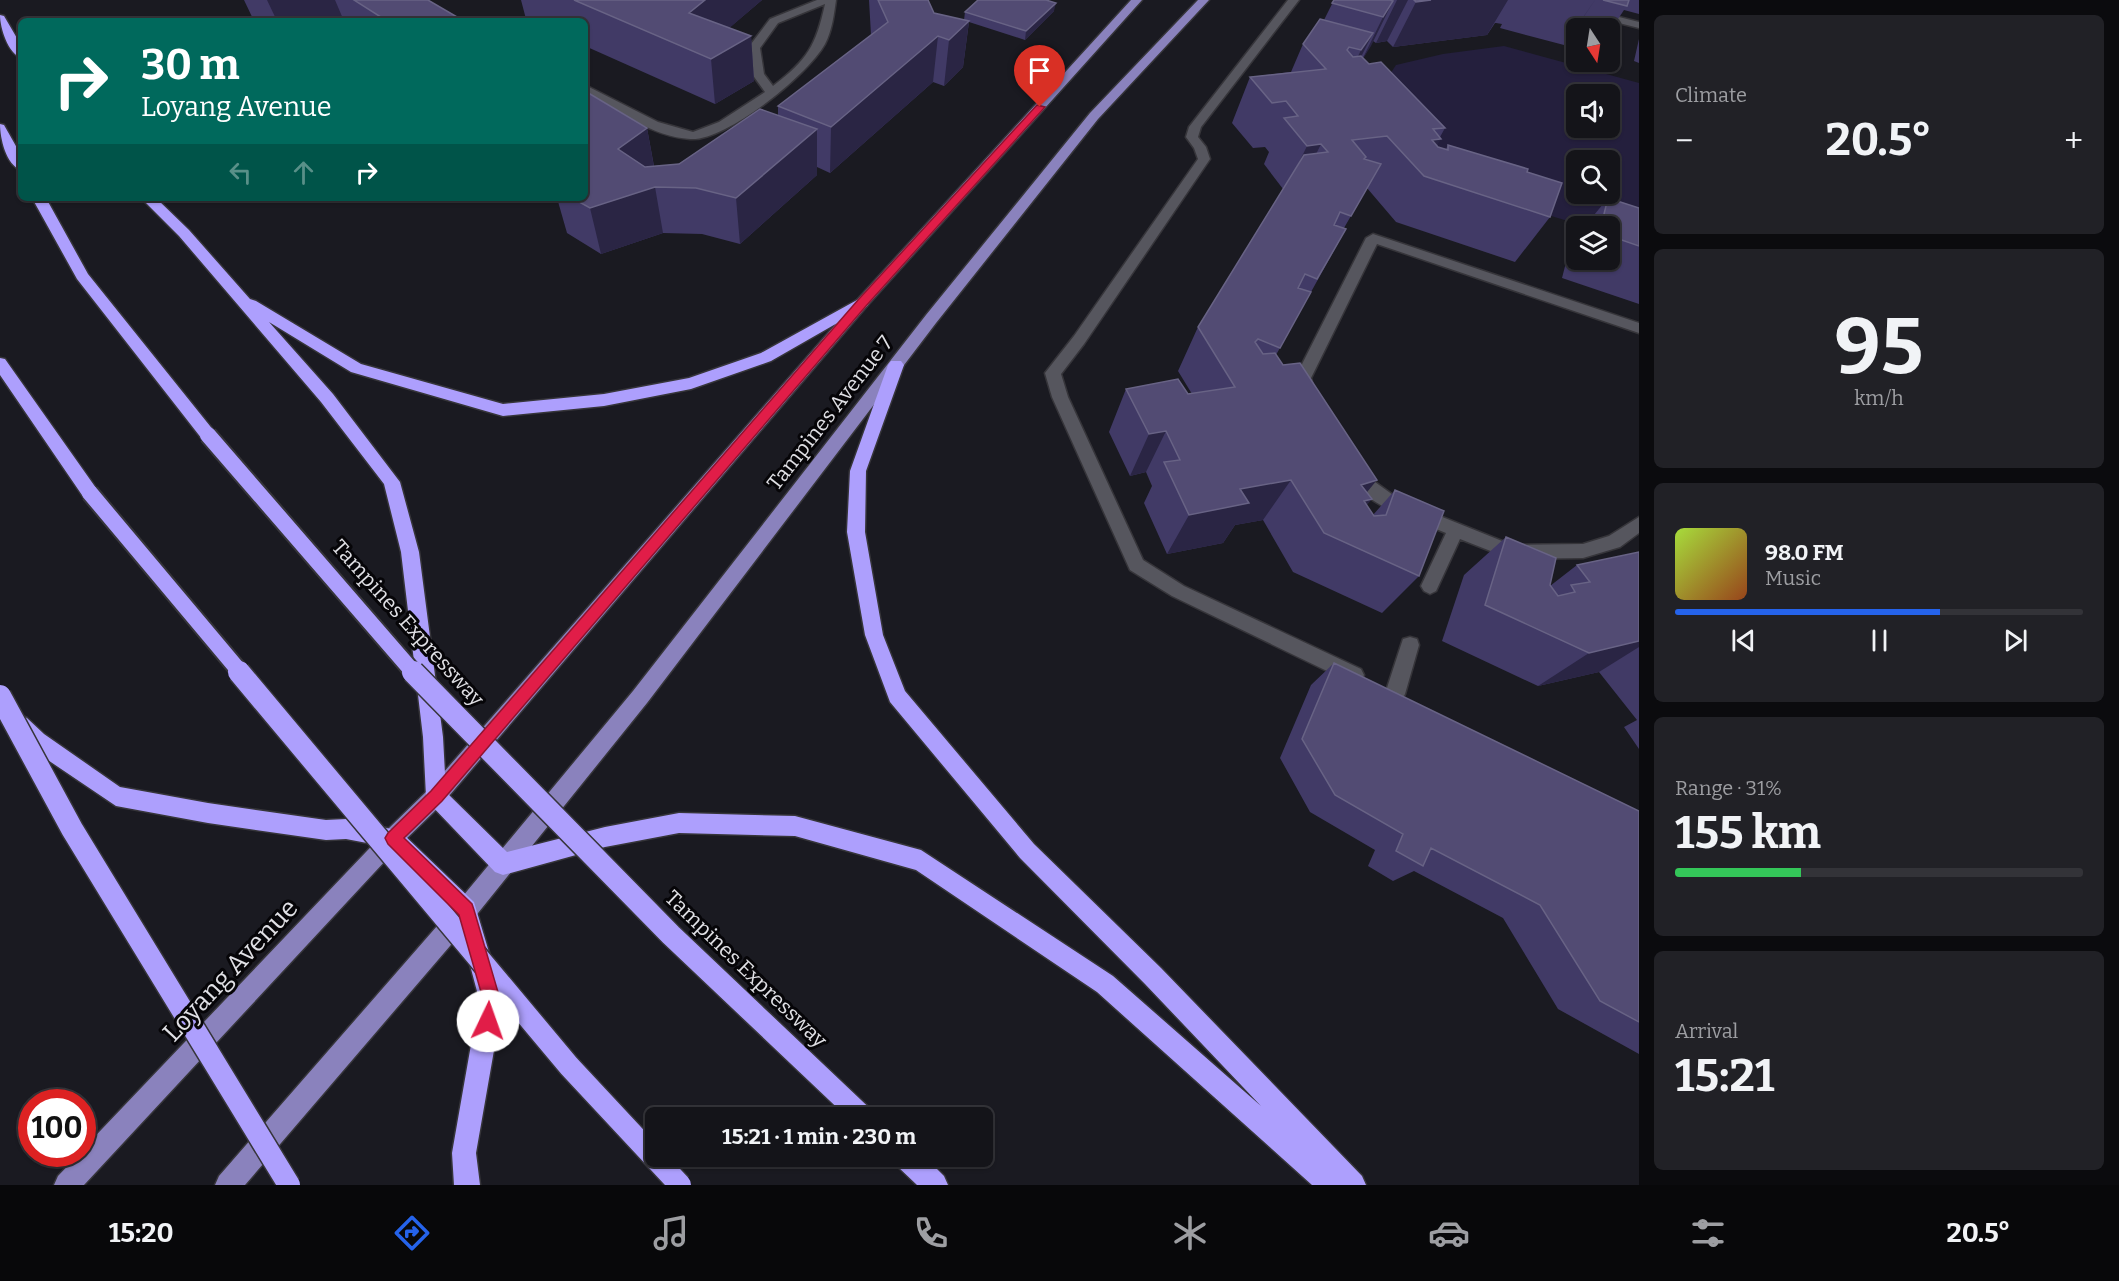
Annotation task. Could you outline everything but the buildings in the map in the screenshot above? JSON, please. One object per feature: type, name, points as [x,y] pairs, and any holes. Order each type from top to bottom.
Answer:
[{"type":"highway","points":[[0,18],[18,50]]},
{"type":"highway","points":[[0,128],[18,161]]},
{"type":"highway","name":"Tampines Expressway","points":[[41,201],[82,276],[207,435],[414,673],[671,935],[852,1107]]},
{"type":"highway","points":[[151,201],[184,233],[327,399],[392,482],[410,552],[434,737],[436,796],[503,864],[605,837],[679,823],[795,826],[921,861],[1105,984],[1331,1185]]},
{"type":"highway","points":[[234,293],[356,368],[503,410],[604,400],[691,383],[766,357],[862,303]]},
{"type":"highway","points":[[0,363],[90,493],[569,1066],[680,1185]]},
{"type":"highway","points":[[896,365],[858,471],[856,532],[874,635],[897,696],[1027,851],[1153,976],[1353,1185]]},
{"type":"highway","points":[[0,696],[72,829],[289,1185]]},
{"type":"highway","points":[[0,703],[37,741],[116,796],[208,813],[326,830],[346,829],[393,838],[466,910],[491,999],[464,1153],[467,1185]]},
{"type":"highway","points":[[916,1167],[935,1185]]},
{"type":"main road","name":"Tampines Avenue 7","points":[[436,796],[862,303],[1137,0]]},
{"type":"main road","name":"Tampines Avenue 7","points":[[503,864],[640,697],[896,365],[1094,116],[1204,0]]},
{"type":"main road","name":"Loyang Avenue","points":[[67,1185],[393,838],[436,796]]},
{"type":"main road","points":[[228,1185],[466,910],[503,864]]},
{"type":"lane","points":[[772,93],[758,74],[754,48],[774,21],[826,0]]},
{"type":"lane","points":[[588,91],[672,133],[693,136],[714,131],[772,93],[803,68],[820,44],[831,0]]},
{"type":"lane","points":[[1294,0],[1195,127],[1192,137],[1200,147],[1204,159],[1079,340],[1053,373],[1060,397],[1137,565],[1178,591],[1414,703]]},
{"type":"lane","points":[[1584,11],[1639,25]]},
{"type":"lane","points":[[1310,407],[1303,378],[1373,238],[1639,328]]},
{"type":"lane","points":[[1341,460],[1362,482],[1394,505],[1510,552],[1583,551],[1614,542],[1639,524]]},
{"type":"lane","points":[[1430,586],[1456,529]]},
{"type":"lane","points":[[1384,689],[1410,645]]},
{"type":"shaded area","points":[[1504,46],[1566,63],[1566,72],[1599,72],[1639,83],[1639,243],[1620,232],[1620,216],[1566,216],[1566,220],[1430,180],[1369,106],[1396,65],[1443,54]]},
{"type":"route","points":[[488,1021],[491,999],[466,910],[393,838],[436,796],[563,652],[862,303],[1040,107]]}]
